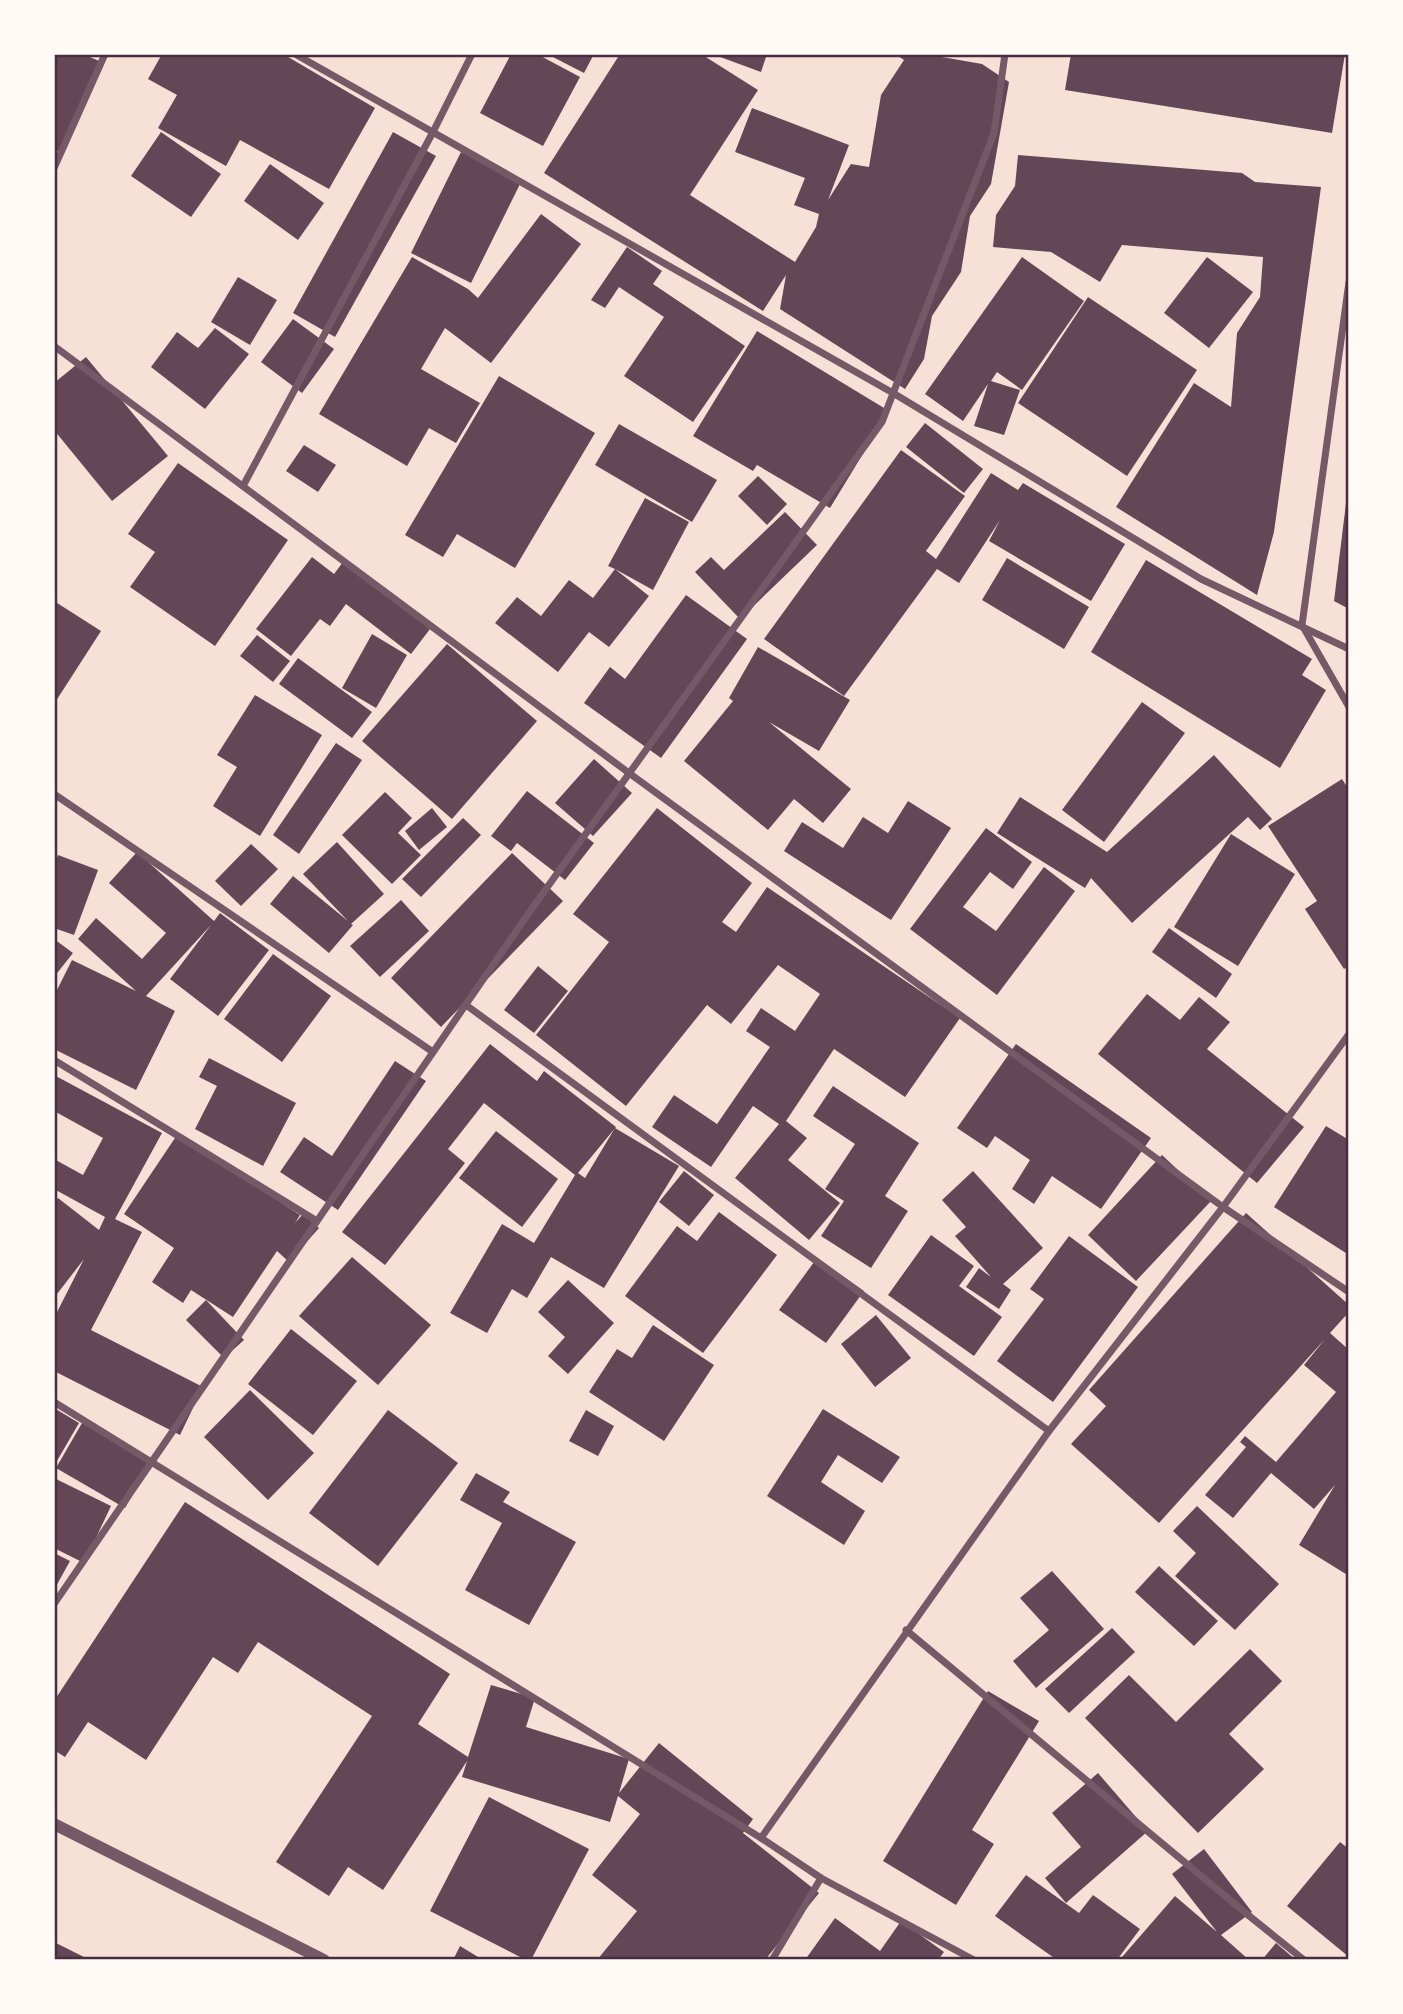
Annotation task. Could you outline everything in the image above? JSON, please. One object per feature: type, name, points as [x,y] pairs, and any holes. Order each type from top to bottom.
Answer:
[{"type":"street","points":[[54,168],[104,54]]},
{"type":"street","points":[[295,54],[893,393],[1201,579],[1349,649]]},
{"type":"street","points":[[243,486],[472,54]]},
{"type":"street","points":[[54,1604],[433,1052],[629,773],[882,422],[993,133],[1005,54]]},
{"type":"street","points":[[1349,282],[1302,625],[1349,708]]},
{"type":"street","points":[[54,346],[629,773],[1223,1207],[1349,1292]]},
{"type":"street","points":[[54,794],[433,1052]]},
{"type":"street","points":[[466,1005],[1049,1431]]},
{"type":"street","points":[[761,1838],[1049,1431],[1223,1207],[1349,1034]]},
{"type":"street","points":[[54,1060],[317,1221]]},
{"type":"street","points":[[54,1402],[761,1838],[821,1878],[974,1960]]},
{"type":"street","points":[[906,1630],[1304,1960]]},
{"type":"street","points":[[54,1825],[324,1960]]},
{"type":"street","points":[[772,1960],[821,1878]]},
{"type":"building","points":[[54,54],[83,54],[99,61],[61,152],[54,150]]},
{"type":"building","points":[[162,54],[283,54],[375,108],[329,189],[240,140],[226,166],[158,128],[177,95],[148,79]]},
{"type":"building","points":[[511,54],[537,54],[580,77],[543,146],[480,113]]},
{"type":"building","points":[[547,54],[594,54],[584,73]]},
{"type":"building","points":[[620,54],[701,54],[758,90],[690,195],[795,262],[816,227],[819,214],[794,205],[805,178],[735,152],[752,108],[849,145],[828,200],[851,164],[869,167],[881,95],[904,60],[895,54],[937,54],[982,64],[1009,82],[991,184],[970,216],[961,272],[932,316],[924,359],[905,389],[780,309],[786,275],[763,311],[544,173]]},
{"type":"building","points":[[712,54],[767,54],[761,72]]},
{"type":"building","points":[[1071,54],[1345,54],[1332,133],[1065,90]]},
{"type":"building","points":[[161,132],[221,174],[191,217],[131,176]]},
{"type":"building","points":[[393,132],[436,156],[335,337],[293,313]]},
{"type":"building","points":[[461,152],[521,182],[471,283],[411,253]]},
{"type":"building","points":[[1018,155],[1242,173],[1255,182],[1321,187],[1274,532],[1257,595],[1116,507],[1194,383],[1231,407],[1237,333],[1260,297],[1263,257],[1122,245],[1100,282],[1051,252],[993,247],[996,215],[1015,186]]},
{"type":"building","points":[[270,164],[324,203],[298,240],[244,201]]},
{"type":"building","points":[[541,214],[581,244],[491,363],[445,328],[421,369],[480,403],[456,443],[429,428],[407,466],[319,414],[412,257],[468,289],[478,298]]},
{"type":"building","points":[[627,247],[662,271],[653,284],[745,346],[693,422],[624,376],[664,317],[619,287],[605,308],[591,300]]},
{"type":"building","points":[[1022,257],[1084,301],[1022,390],[997,372],[991,381],[1020,390],[1004,435],[974,426],[988,384],[963,421],[925,394]]},
{"type":"building","points":[[1207,257],[1253,292],[1209,348],[1164,313]]},
{"type":"building","points":[[238,277],[277,300],[250,345],[211,322]]},
{"type":"building","points":[[1088,297],[1197,370],[1127,476],[1018,403]]},
{"type":"building","points":[[293,319],[334,349],[302,393],[261,362]]},
{"type":"building","points":[[215,328],[249,354],[205,409],[151,367],[177,332],[198,348]]},
{"type":"building","points":[[757,331],[889,411],[830,508],[757,465],[753,471],[693,436]]},
{"type":"building","points":[[86,357],[168,456],[112,501],[54,430],[54,383]]},
{"type":"building","points":[[499,376],[595,433],[515,568],[457,534],[443,557],[405,535]]},
{"type":"building","points":[[925,423],[983,469],[964,493],[906,447]]},
{"type":"building","points":[[619,424],[717,480],[692,522],[595,465]]},
{"type":"building","points":[[304,445],[336,465],[318,492],[286,471]]},
{"type":"building","points":[[901,450],[965,496],[926,551],[936,559],[991,473],[1018,490],[1023,483],[1125,544],[1091,601],[989,541],[1000,520],[959,583],[937,569],[844,696],[764,639]]},
{"type":"building","points":[[178,463],[288,540],[215,646],[130,587],[155,552],[128,534]]},
{"type":"building","points":[[758,476],[787,504],[767,525],[738,496]]},
{"type":"building","points":[[1349,495],[1349,609],[1334,601]]},
{"type":"building","points":[[645,498],[689,522],[653,590],[608,566]]},
{"type":"building","points":[[785,512],[817,545],[740,619],[695,572],[711,557],[724,570]]},
{"type":"building","points":[[312,557],[334,574],[343,562],[430,629],[411,654],[346,604],[330,626],[320,619],[291,656],[256,629]]},
{"type":"building","points":[[1007,558],[1089,607],[1064,649],[982,600]]},
{"type":"building","points":[[1146,560],[1312,659],[1302,675],[1326,690],[1280,768],[1091,652]]},
{"type":"building","points":[[615,569],[649,596],[609,647],[589,632],[558,672],[495,623],[517,597],[541,616],[569,580],[593,598]]},
{"type":"building","points":[[686,595],[747,639],[661,758],[584,703],[610,667],[625,679]]},
{"type":"building","points":[[54,601],[101,631],[54,704]]},
{"type":"building","points":[[372,634],[407,655],[376,708],[342,688]]},
{"type":"building","points":[[257,635],[290,661],[273,682],[240,656]]},
{"type":"building","points":[[447,644],[537,721],[452,819],[362,741]]},
{"type":"building","points":[[758,647],[850,700],[819,751],[769,722],[851,789],[823,823],[794,799],[768,830],[684,761],[733,701],[729,698]]},
{"type":"building","points":[[298,658],[372,712],[352,738],[279,684]]},
{"type":"building","points":[[255,695],[322,735],[260,836],[213,806],[237,767],[217,755]]},
{"type":"building","points":[[1142,702],[1185,733],[1104,842],[1062,810]]},
{"type":"building","points":[[336,743],[362,760],[299,854],[273,835]]},
{"type":"building","points":[[1214,755],[1272,819],[1260,830],[1248,817],[1132,923],[1091,878],[1085,888],[997,833],[1020,797],[1107,852]]},
{"type":"building","points":[[594,759],[632,793],[593,836],[555,803]]},
{"type":"building","points":[[1342,779],[1349,790],[1349,966],[1344,969],[1305,909],[1317,901],[1268,826]]},
{"type":"building","points":[[527,791],[594,843],[565,880],[517,843],[511,851],[491,836]]},
{"type":"building","points":[[385,792],[412,818],[398,833],[421,855],[392,884],[342,835]]},
{"type":"building","points":[[908,801],[951,828],[891,920],[784,851],[802,822],[843,848],[863,817],[888,833]]},
{"type":"building","points":[[432,808],[447,827],[419,850],[405,831]]},
{"type":"building","points":[[657,808],[752,883],[722,922],[736,932],[767,887],[960,1018],[905,1097],[834,1049],[786,1121],[807,1138],[788,1160],[840,1203],[809,1240],[735,1178],[779,1124],[753,1106],[711,1167],[652,1127],[674,1095],[717,1124],[770,1047],[746,1031],[761,1008],[795,1031],[820,994],[778,965],[731,1024],[707,1005],[626,1106],[536,1035],[609,942],[573,914]]},
{"type":"building","points":[[463,818],[481,835],[421,897],[402,879]]},
{"type":"building","points":[[986,828],[1032,862],[1013,889],[990,872],[963,907],[996,931],[1044,867],[1075,891],[997,995],[910,929]]},
{"type":"building","points":[[1231,834],[1295,874],[1238,966],[1174,927]]},
{"type":"building","points":[[337,842],[384,894],[351,924],[353,925],[329,953],[270,904],[293,876],[348,921],[303,874]]},
{"type":"building","points":[[251,844],[278,869],[241,906],[215,881]]},
{"type":"building","points":[[137,852],[214,921],[220,913],[269,950],[218,1016],[170,979],[211,925],[146,996],[175,1011],[136,1090],[54,1049],[54,996],[72,960],[136,991],[78,939],[96,918],[142,959],[166,933],[109,883]]},
{"type":"building","points":[[512,853],[563,901],[441,1027],[391,978]]},
{"type":"building","points":[[58,855],[98,870],[74,935],[54,928],[54,866]]},
{"type":"building","points":[[401,900],[429,931],[380,977],[350,946]]},
{"type":"building","points":[[1169,928],[1232,974],[1216,998],[1152,952]]},
{"type":"building","points":[[54,939],[73,953],[54,977]]},
{"type":"building","points":[[273,954],[331,996],[282,1062],[224,1019]]},
{"type":"building","points":[[538,966],[568,991],[534,1033],[504,1010]]},
{"type":"building","points":[[1147,994],[1180,1020],[1199,997],[1230,1022],[1207,1049],[1304,1127],[1257,1183],[1098,1054]]},
{"type":"building","points":[[490,1044],[537,1081],[544,1071],[615,1128],[679,1166],[604,1288],[551,1257],[527,1298],[512,1289],[487,1333],[450,1313],[502,1224],[534,1243],[575,1175],[484,1103],[448,1149],[465,1163],[385,1265],[342,1232]],"holes":[[[615,1129],[585,1178],[578,1173]]]},
{"type":"building","points":[[1016,1044],[1151,1138],[1101,1209],[1052,1176],[1034,1204],[1012,1189],[1030,1160],[995,1136],[987,1148],[957,1128]]},
{"type":"building","points":[[209,1058],[296,1103],[263,1166],[195,1129],[217,1086],[199,1077]]},
{"type":"building","points":[[395,1061],[426,1081],[338,1210],[280,1172],[304,1137],[332,1156]]},
{"type":"building","points":[[54,1075],[162,1133],[115,1219],[142,1232],[91,1330],[203,1387],[180,1435],[54,1371],[54,1318],[84,1259],[54,1298],[54,1203],[58,1198],[99,1230],[105,1217],[54,1189],[54,1159],[83,1175],[103,1138],[54,1111]]},
{"type":"building","points":[[833,1086],[919,1143],[885,1196],[908,1211],[871,1268],[821,1236],[844,1201],[825,1189],[855,1144],[813,1116]]},
{"type":"building","points":[[1326,1126],[1349,1140],[1349,1255],[1274,1207]]},
{"type":"building","points":[[496,1131],[558,1179],[522,1227],[459,1178]]},
{"type":"building","points":[[177,1135],[300,1215],[295,1223],[303,1214],[319,1228],[289,1262],[277,1251],[233,1317],[191,1290],[183,1303],[152,1282],[174,1248],[124,1214]]},
{"type":"building","points":[[1162,1155],[1211,1201],[1136,1281],[1088,1235]]},
{"type":"building","points":[[684,1171],[714,1195],[689,1226],[659,1202]]},
{"type":"building","points":[[973,1171],[1043,1248],[1003,1284],[1011,1290],[999,1309],[966,1287],[979,1268],[991,1277],[955,1236],[966,1227],[942,1200]]},
{"type":"building","points":[[719,1212],[777,1255],[703,1353],[625,1296],[677,1226],[697,1241]]},
{"type":"building","points":[[1246,1213],[1349,1305],[1349,1312],[1330,1333],[1349,1350],[1349,1576],[1299,1545],[1335,1485],[1314,1509],[1271,1473],[1233,1518],[1205,1495],[1246,1447],[1240,1442],[1245,1436],[1276,1462],[1336,1392],[1304,1365],[1325,1339],[1159,1523],[1071,1444],[1106,1406],[1089,1390]]},
{"type":"building","points":[[931,1235],[974,1266],[959,1286],[1002,1317],[974,1356],[888,1295]]},
{"type":"building","points":[[1069,1236],[1138,1287],[1053,1402],[997,1361],[1044,1299],[1030,1289]]},
{"type":"building","points":[[352,1257],[431,1325],[378,1385],[299,1316]]},
{"type":"building","points":[[817,1258],[864,1291],[826,1343],[779,1310]]},
{"type":"building","points":[[568,1280],[614,1323],[568,1374],[548,1356],[565,1337],[538,1312]]},
{"type":"building","points":[[206,1300],[244,1340],[224,1358],[186,1320]]},
{"type":"building","points":[[876,1315],[911,1358],[875,1387],[841,1344]]},
{"type":"building","points":[[653,1325],[714,1365],[664,1441],[589,1392],[617,1349],[632,1358]]},
{"type":"building","points":[[291,1329],[357,1381],[313,1435],[248,1384]]},
{"type":"building","points":[[250,1390],[314,1453],[268,1500],[204,1437]]},
{"type":"building","points":[[54,1408],[79,1423],[54,1466]]},
{"type":"building","points":[[823,1409],[900,1457],[882,1483],[838,1455],[821,1482],[865,1511],[844,1545],[767,1496]]},
{"type":"building","points":[[388,1410],[458,1463],[378,1566],[309,1513]]},
{"type":"building","points":[[586,1410],[614,1426],[598,1456],[569,1441]]},
{"type":"building","points":[[82,1423],[151,1463],[125,1508],[56,1468]]},
{"type":"building","points":[[476,1473],[510,1492],[503,1502],[576,1542],[529,1625],[465,1590],[502,1523],[460,1500]]},
{"type":"building","points":[[54,1478],[111,1506],[84,1563],[54,1548]]},
{"type":"building","points":[[185,1502],[450,1674],[418,1724],[468,1757],[491,1685],[535,1698],[526,1727],[629,1759],[619,1793],[659,1743],[753,1819],[743,1833],[819,1893],[765,1960],[597,1960],[637,1911],[592,1875],[640,1814],[618,1796],[610,1822],[462,1777],[467,1761],[383,1890],[348,1867],[329,1896],[276,1862],[372,1716],[258,1642],[238,1673],[213,1657],[146,1760],[88,1722],[65,1757],[54,1750],[54,1701]]},
{"type":"building","points":[[1197,1506],[1279,1584],[1235,1630],[1175,1576],[1196,1553],[1173,1531]]},
{"type":"building","points":[[54,1553],[70,1561],[54,1590]]},
{"type":"building","points":[[1159,1566],[1218,1621],[1194,1646],[1135,1592]]},
{"type":"building","points":[[1052,1571],[1104,1629],[1036,1688],[1013,1661],[1049,1630],[1020,1598]]},
{"type":"building","points":[[1112,1628],[1135,1652],[1069,1713],[1045,1689]]},
{"type":"building","points":[[1250,1649],[1282,1681],[1229,1734],[1264,1769],[1198,1833],[1085,1718],[1129,1675],[1176,1722]]},
{"type":"building","points":[[988,1691],[1039,1721],[972,1830],[994,1844],[956,1905],[883,1861]]},
{"type":"building","points":[[1098,1773],[1148,1831],[1066,1903],[1045,1878],[1081,1847],[1052,1813]]},
{"type":"building","points":[[489,1797],[589,1849],[531,1960],[526,1960],[430,1911]]},
{"type":"building","points":[[1340,1842],[1349,1849],[1349,1957],[1287,1906]]},
{"type":"building","points":[[1204,1849],[1252,1912],[1221,1935],[1249,1960],[1125,1960],[1122,1957],[1175,1896],[1217,1932],[1172,1874]]},
{"type":"building","points":[[1026,1875],[1079,1913],[1093,1895],[1140,1929],[1117,1960],[1057,1960],[995,1916]]},
{"type":"building","points":[[835,1918],[880,1951],[901,1921],[944,1952],[938,1960],[805,1960]]},
{"type":"building","points":[[54,1942],[90,1960],[54,1960]]},
{"type":"building","points":[[1276,1943],[1296,1960],[1262,1960]]},
{"type":"building","points":[[460,1946],[483,1960],[453,1960]]}]
